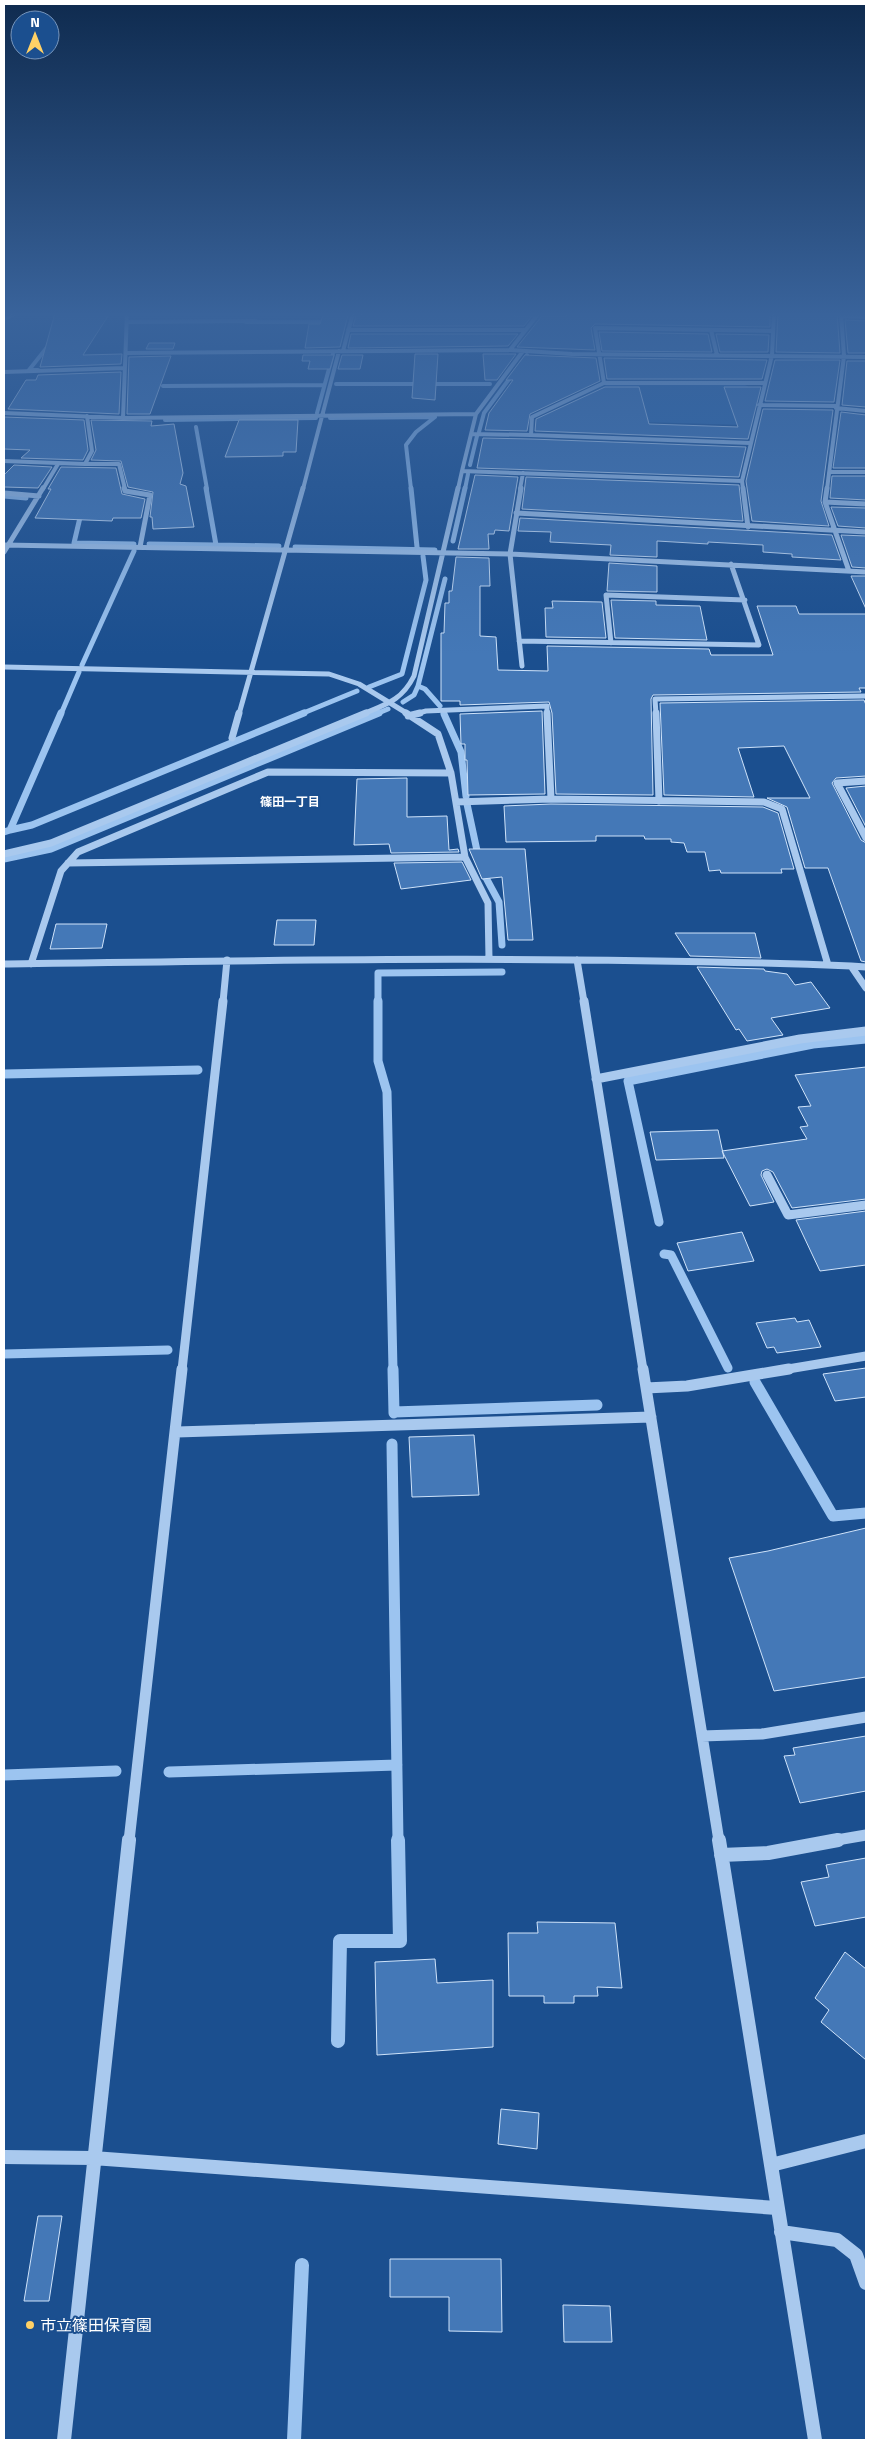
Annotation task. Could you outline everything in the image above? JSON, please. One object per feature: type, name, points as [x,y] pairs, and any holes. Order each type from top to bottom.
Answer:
[{"type":"street","points":[[86,464],[92,451],[89,427]]},
{"type":"street","points":[[232,738],[287,550],[319,427]]},
{"type":"street","points":[[4,854],[51,843],[392,702],[407,690],[414,676],[473,427]]},
{"type":"street","points":[[531,427],[531,435]]},
{"type":"street","points":[[748,526],[742,481],[754,427]]},
{"type":"street","points":[[834,427],[825,502],[849,571]]},
{"type":"street","points":[[471,434],[750,443]]},
{"type":"street","points":[[4,461],[58,464],[119,464],[125,491],[150,495],[140,547]]},
{"type":"street","points":[[4,552],[6,545],[58,464]]},
{"type":"street","points":[[462,471],[742,481]]},
{"type":"street","points":[[829,472],[866,472]]},
{"type":"street","points":[[522,666],[510,554],[523,473]]},
{"type":"street","points":[[4,493],[39,496]]},
{"type":"street","points":[[825,502],[866,504]]},
{"type":"street","points":[[516,513],[866,532]]},
{"type":"street","points":[[6,545],[510,554],[866,572]]},
{"type":"street","points":[[519,642],[759,645],[731,564]]},
{"type":"street","points":[[611,643],[606,595],[744,600]]},
{"type":"street","points":[[4,667],[330,674],[344,677],[392,702],[408,716],[438,734],[451,773],[466,857],[488,903],[489,959]]},
{"type":"street","points":[[659,801],[655,699],[866,696]]},
{"type":"street","points":[[408,716],[426,711],[547,706],[551,799]]},
{"type":"street","points":[[31,964],[61,871],[78,852],[268,772],[451,773]]},
{"type":"street","points":[[866,781],[837,783],[866,838]]},
{"type":"street","points":[[456,802],[551,799],[764,802],[782,809],[828,965]]},
{"type":"street","points":[[68,863],[466,857]]},
{"type":"street","points":[[4,964],[227,960],[702,959],[866,967]]},
{"type":"street","points":[[64,2440],[93,2158],[177,1432],[227,960]]},
{"type":"street","points":[[577,960],[815,2440]]},
{"type":"street","points":[[851,966],[866,988]]},
{"type":"street","points":[[596,1079],[800,1039],[866,1031]]},
{"type":"street","points":[[767,1175],[788,1216],[866,1205]]},
{"type":"street","points":[[646,1388],[687,1386],[866,1356]]},
{"type":"street","points":[[177,1432],[651,1417]]},
{"type":"street","points":[[702,1736],[762,1734],[866,1717]]},
{"type":"street","points":[[721,1855],[768,1853],[866,1835]]},
{"type":"street","points":[[771,2165],[866,2141]]},
{"type":"street","points":[[4,2157],[93,2158],[778,2208]]},
{"type":"street","points":[[782,2232],[837,2240],[856,2255],[866,2283]]},
{"type":"building","points":[[4,427],[85,427],[88,450],[83,460],[21,458],[30,450],[4,449]]},
{"type":"building","points":[[92,427],[175,427],[183,473],[180,484],[186,486],[194,527],[153,529],[152,517],[150,517],[153,492],[128,487],[121,461],[91,460],[96,450]]},
{"type":"building","points":[[236,427],[298,427],[296,452],[283,452],[283,456],[225,457]]},
{"type":"building","points":[[486,427],[528,427],[527,431],[485,430]]},
{"type":"building","points":[[535,427],[751,427],[748,439],[535,431]]},
{"type":"building","points":[[759,427],[831,427],[821,501],[829,526],[752,521],[746,481]]},
{"type":"building","points":[[839,427],[866,427],[866,468],[833,468]]},
{"type":"building","points":[[483,438],[746,447],[739,477],[477,468]]},
{"type":"building","points":[[14,465],[52,467],[38,488],[4,487],[4,475]]},
{"type":"building","points":[[61,467],[116,468],[122,494],[145,499],[141,518],[113,518],[112,521],[35,518],[51,489],[48,489]]},
{"type":"building","points":[[475,475],[518,477],[509,531],[495,530],[494,534],[488,534],[489,549],[458,549]]},
{"type":"building","points":[[832,476],[866,476],[866,500],[830,498]]},
{"type":"building","points":[[526,477],[739,485],[743,521],[522,509]]},
{"type":"building","points":[[831,507],[866,508],[866,528],[838,526]]},
{"type":"building","points":[[520,518],[832,535],[841,560],[792,557],[792,554],[763,552],[763,545],[708,542],[708,544],[657,541],[657,557],[610,555],[611,545],[550,542],[551,532],[518,531]]},
{"type":"building","points":[[841,535],[866,536],[866,568],[852,567]]},
{"type":"building","points":[[456,557],[489,558],[490,586],[480,586],[480,636],[496,637],[498,670],[548,671],[547,646],[709,649],[711,655],[773,655],[757,606],[796,606],[799,614],[866,614],[866,688],[859,688],[861,692],[653,695],[651,699],[653,795],[556,794],[552,713],[549,702],[460,705],[460,701],[441,701],[441,633],[444,633],[445,603],[449,603],[449,591],[452,591]]},
{"type":"building","points":[[609,563],[657,566],[657,592],[607,591]]},
{"type":"building","points":[[851,576],[866,576],[866,609]]},
{"type":"building","points":[[611,600],[656,601],[656,605],[700,606],[707,640],[615,638]]},
{"type":"building","points":[[552,601],[602,602],[606,638],[546,637],[545,608],[553,608]]},
{"type":"building","points":[[864,700],[866,705],[866,776],[836,778],[832,783],[861,840],[866,843],[866,962],[861,961],[828,868],[805,868],[787,807],[767,798],[810,798],[784,746],[738,748],[754,797],[664,795],[660,703]]},
{"type":"building","points":[[542,711],[545,794],[468,795],[467,760],[465,760],[465,744],[461,744],[460,714]]},
{"type":"building","points":[[407,778],[407,817],[447,816],[449,850],[458,849],[459,852],[391,853],[389,844],[354,845],[357,779]]},
{"type":"building","points":[[866,786],[866,827],[846,788]]},
{"type":"building","points":[[551,804],[763,807],[778,813],[794,869],[781,869],[782,873],[721,873],[720,870],[709,871],[705,852],[687,852],[684,843],[671,842],[671,839],[645,839],[644,836],[596,836],[596,841],[506,842],[504,806]]},
{"type":"building","points":[[469,849],[525,849],[533,940],[508,940],[502,877],[482,879]]},
{"type":"building","points":[[462,862],[471,880],[401,889],[394,863]]},
{"type":"building","points":[[277,920],[316,920],[314,945],[274,945]]},
{"type":"building","points":[[56,924],[107,924],[102,948],[50,949]]},
{"type":"building","points":[[675,933],[755,933],[761,958],[690,956]]},
{"type":"building","points":[[697,967],[764,969],[765,971],[787,974],[795,985],[811,982],[830,1008],[771,1018],[783,1035],[747,1041],[739,1029],[736,1030]]},
{"type":"building","points":[[866,1067],[866,1199],[792,1208],[773,1172],[767,1169],[762,1171],[761,1175],[774,1202],[750,1206],[722,1151],[807,1139],[800,1127],[808,1126],[798,1107],[811,1106],[795,1075]]},
{"type":"building","points":[[718,1130],[724,1158],[656,1160],[650,1132]]},
{"type":"building","points":[[866,1211],[866,1265],[820,1271],[796,1220]]},
{"type":"building","points":[[742,1232],[754,1261],[688,1271],[677,1243]]},
{"type":"building","points":[[795,1318],[797,1322],[809,1320],[821,1347],[777,1353],[774,1347],[767,1348],[756,1323]]},
{"type":"building","points":[[866,1368],[866,1397],[835,1401],[823,1374]]},
{"type":"building","points":[[474,1435],[479,1495],[412,1497],[409,1437]]},
{"type":"building","points":[[866,1528],[866,1677],[774,1691],[729,1558],[768,1551]]},
{"type":"building","points":[[866,1736],[866,1791],[800,1803],[784,1756],[795,1755],[793,1748]]},
{"type":"building","points":[[866,1858],[866,1917],[815,1926],[801,1882],[829,1877],[826,1865]]},
{"type":"building","points":[[537,1922],[615,1923],[622,1988],[597,1987],[598,1996],[574,1996],[574,2003],[544,2003],[544,1996],[509,1996],[508,1933],[538,1933]]},
{"type":"building","points":[[845,1952],[866,1969],[866,2060],[821,2022],[829,2010],[815,1998]]},
{"type":"building","points":[[435,1959],[437,1983],[493,1980],[493,2047],[377,2055],[375,1962]]},
{"type":"building","points":[[501,2109],[539,2113],[537,2149],[498,2144]]},
{"type":"building","points":[[38,2216],[62,2216],[49,2301],[24,2301]]},
{"type":"building","points":[[390,2259],[501,2259],[502,2332],[449,2331],[449,2297],[390,2297]]},
{"type":"building","points":[[563,2305],[610,2306],[612,2342],[564,2342]]},
{"type":"waterway","points":[[196,427],[207,489]]},
{"type":"waterway","points":[[411,489],[406,445],[422,427]]},
{"type":"waterway","points":[[479,432],[480,427]]},
{"type":"waterway","points":[[470,465],[477,436]]},
{"type":"waterway","points":[[465,489],[468,474]]},
{"type":"waterway","points":[[206,488],[216,545]]},
{"type":"waterway","points":[[411,488],[417,547]]},
{"type":"waterway","points":[[453,541],[465,488]]},
{"type":"waterway","points":[[4,496],[26,498]]},
{"type":"waterway","points":[[82,509],[74,543],[134,544]]},
{"type":"waterway","points":[[149,544],[216,545]]},
{"type":"waterway","points":[[216,545],[279,546]]},
{"type":"waterway","points":[[295,547],[435,550]]},
{"type":"waterway","points":[[82,665],[134,551]]},
{"type":"waterway","points":[[369,687],[402,674],[426,580],[423,556]]},
{"type":"waterway","points":[[418,686],[445,579]]},
{"type":"waterway","points":[[61,714],[79,672]]},
{"type":"waterway","points":[[403,702],[414,695],[418,686]]},
{"type":"waterway","points":[[418,686],[425,689],[440,706]]},
{"type":"waterway","points":[[301,714],[357,691]]},
{"type":"waterway","points":[[376,714],[388,709]]},
{"type":"waterway","points":[[10,830],[61,713]]},
{"type":"waterway","points":[[10,830],[32,825],[304,713]]},
{"type":"waterway","points":[[4,859],[51,849],[379,713]]},
{"type":"waterway","points":[[444,714],[461,752],[466,796]]},
{"type":"waterway","points":[[467,804],[479,860]]},
{"type":"waterway","points":[[4,832],[10,830]]},
{"type":"waterway","points":[[485,876],[499,902],[502,945]]},
{"type":"waterway","points":[[393,1370],[387,1092],[378,1061],[378,973],[502,972]]},
{"type":"waterway","points":[[659,1222],[628,1081],[813,1044],[866,1039]]},
{"type":"waterway","points":[[4,1074],[198,1070]]},
{"type":"waterway","points":[[664,1254],[671,1255],[728,1368]]},
{"type":"waterway","points":[[4,1354],[168,1350]]},
{"type":"waterway","points":[[393,1369],[394,1413]]},
{"type":"waterway","points":[[755,1382],[833,1516],[866,1513]]},
{"type":"waterway","points":[[394,1412],[597,1405]]},
{"type":"waterway","points":[[392,1444],[397,1765]]},
{"type":"waterway","points":[[169,1772],[397,1765]]},
{"type":"waterway","points":[[397,1765],[398,1841]]},
{"type":"waterway","points":[[4,1775],[116,1771]]},
{"type":"waterway","points":[[338,2041],[340,1941],[400,1941],[398,1840]]},
{"type":"waterway","points":[[294,2440],[302,2265]]},
{"type":"place","name":"市立篠田保育園","points":[[30,2325]]},
{"type":"district","name":"篠田一丁目","points":[[290,802]]}]
